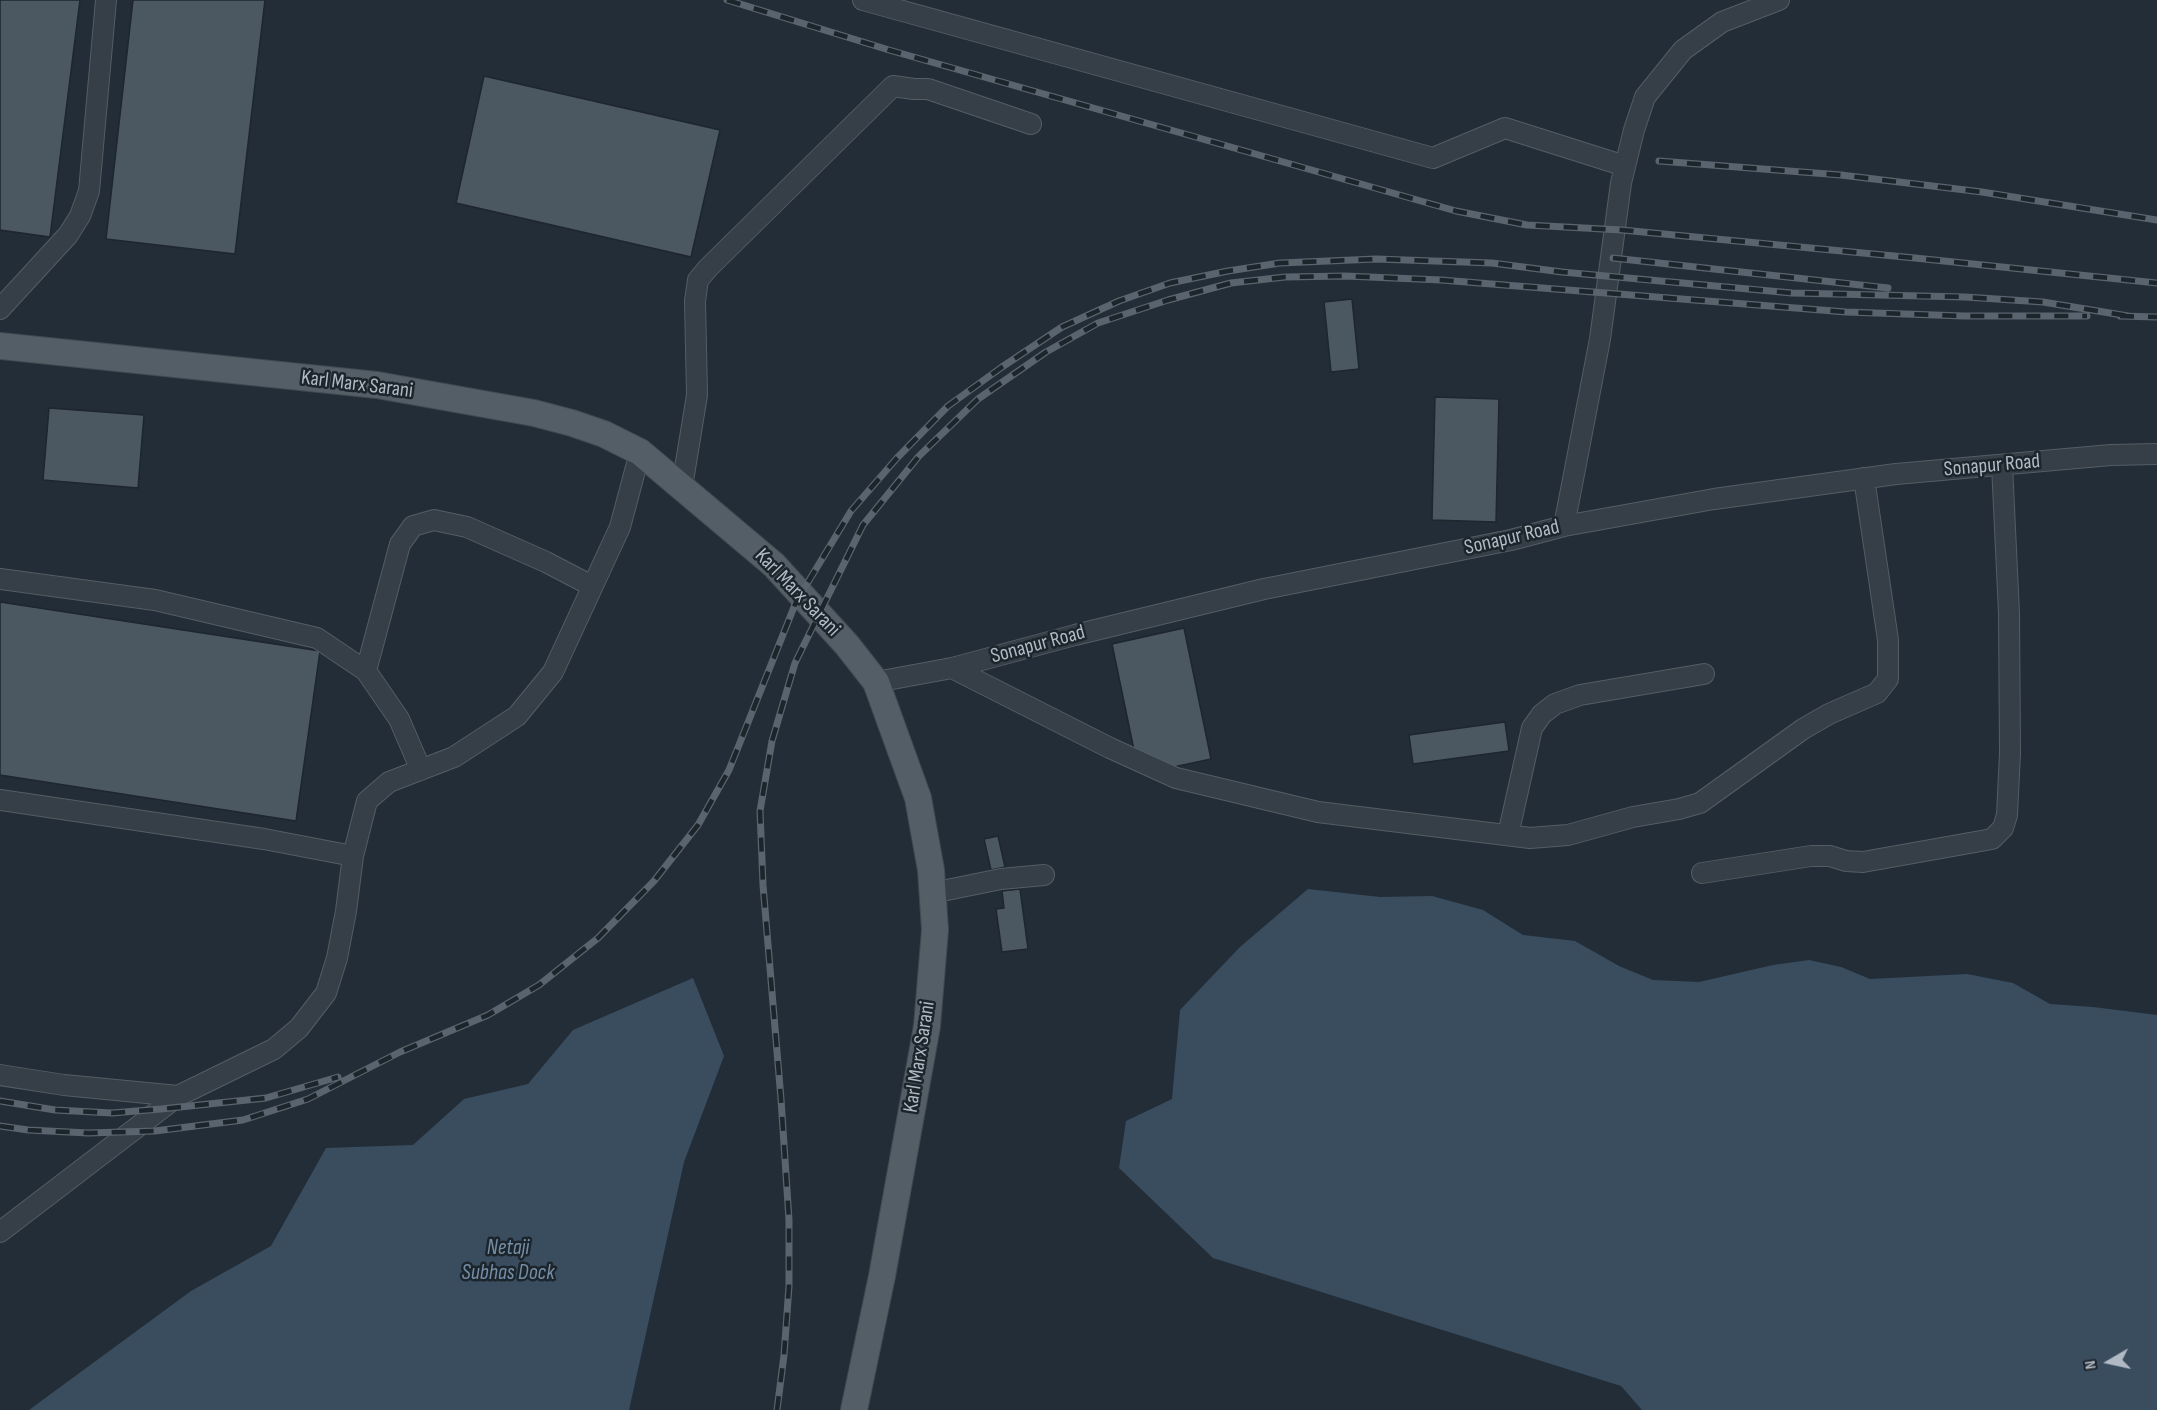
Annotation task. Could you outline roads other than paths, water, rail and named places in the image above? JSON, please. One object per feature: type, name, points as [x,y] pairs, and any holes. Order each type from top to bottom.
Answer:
[{"type":"main road","name":"Karl Marx Sarani","points":[[0,346],[377,385],[534,413],[604,434],[640,452],[774,565],[847,645],[876,682],[918,798],[931,870],[935,930],[927,1026],[882,1276],[854,1410]]},
{"type":"street","points":[[0,309],[68,235],[80,216],[89,190],[106,0]]},
{"type":"street","points":[[863,0],[1434,158],[1505,128],[1625,166]]},
{"type":"street","points":[[1564,526],[1600,339],[1621,183],[1645,97],[1683,50],[1722,22],[1779,0]]},
{"type":"street","points":[[682,487],[697,395],[696,291],[698,280],[708,268],[893,86],[928,89],[1031,124]]},
{"type":"street","points":[[0,1232],[178,1096],[274,1049],[299,1028],[326,993],[337,958],[353,856],[367,801],[389,782],[454,757],[517,716],[553,672],[620,527],[640,452]]},
{"type":"street","name":"Sonapur Road","points":[[876,682],[952,668],[1075,634],[1264,589],[1511,540],[1564,526],[1714,499],[1864,478],[2111,455],[2157,454]]},
{"type":"street","points":[[1702,873],[1811,856],[1830,856],[1846,861],[1863,862],[1992,838],[2003,828],[2007,815],[2010,753],[2009,613],[2002,465]]},
{"type":"street","points":[[952,668],[1110,748],[1176,778],[1318,812],[1508,836],[1530,838],[1568,835],[1633,817],[1700,803],[1803,729],[1829,714],[1876,693],[1888,679],[1888,640],[1864,478]]},
{"type":"street","points":[[366,672],[400,544],[413,526],[434,520],[467,527],[546,562],[592,586]]},
{"type":"street","points":[[0,579],[155,600],[317,638],[366,672],[399,719],[421,770]]},
{"type":"street","points":[[1508,836],[1532,728],[1542,714],[1555,704],[1580,695],[1704,674]]},
{"type":"street","points":[[0,800],[264,839],[353,856]]},
{"type":"street","points":[[932,893],[1012,878],[1044,875]]},
{"type":"street","points":[[0,1075],[64,1085],[178,1096]]},
{"type":"water","points":[[1308,889],[1380,897],[1432,896],[1483,910],[1523,935],[1575,941],[1619,966],[1653,980],[1699,982],[1773,965],[1809,960],[1841,967],[1870,979],[1967,974],[2013,983],[2050,1004],[2157,1015],[2157,1410],[1642,1410],[1621,1386],[1213,1258],[1119,1168],[1126,1121],[1172,1099],[1180,1010],[1240,947]]},
{"type":"water","name":"Netaji Subhas Dock","points":[[693,978],[724,1056],[684,1162],[629,1410],[29,1410],[191,1291],[271,1246],[326,1148],[413,1145],[464,1099],[528,1084],[573,1030]]},
{"type":"railway","points":[[727,0],[889,50],[1456,211],[1527,225],[1622,230],[2157,283]]},
{"type":"railway","points":[[1659,161],[1841,175],[1982,192],[2157,220]]},
{"type":"railway","points":[[1613,258],[1888,288]]},
{"type":"railway","points":[[0,1126],[88,1133],[155,1131],[243,1120],[308,1099],[400,1052],[488,1015],[539,985],[598,938],[654,881],[698,825],[729,770],[796,602],[851,511],[897,458],[948,406],[1062,327],[1119,301],[1170,283],[1228,271],[1280,263],[1376,259],[1492,263],[1562,272],[1792,293],[1965,297],[2043,302],[2128,316]]},
{"type":"railway","points":[[777,1410],[789,1286],[789,1220],[763,885],[760,811],[772,741],[795,663],[863,525],[919,456],[978,399],[1046,352],[1098,323],[1168,300],[1231,283],[1285,277],[1345,276],[1441,280],[1846,312],[1964,316],[2087,316]]},
{"type":"railway","points":[[2120,316],[2157,317]]},
{"type":"railway","points":[[0,1101],[55,1110],[112,1113],[266,1098],[338,1077]]}]
